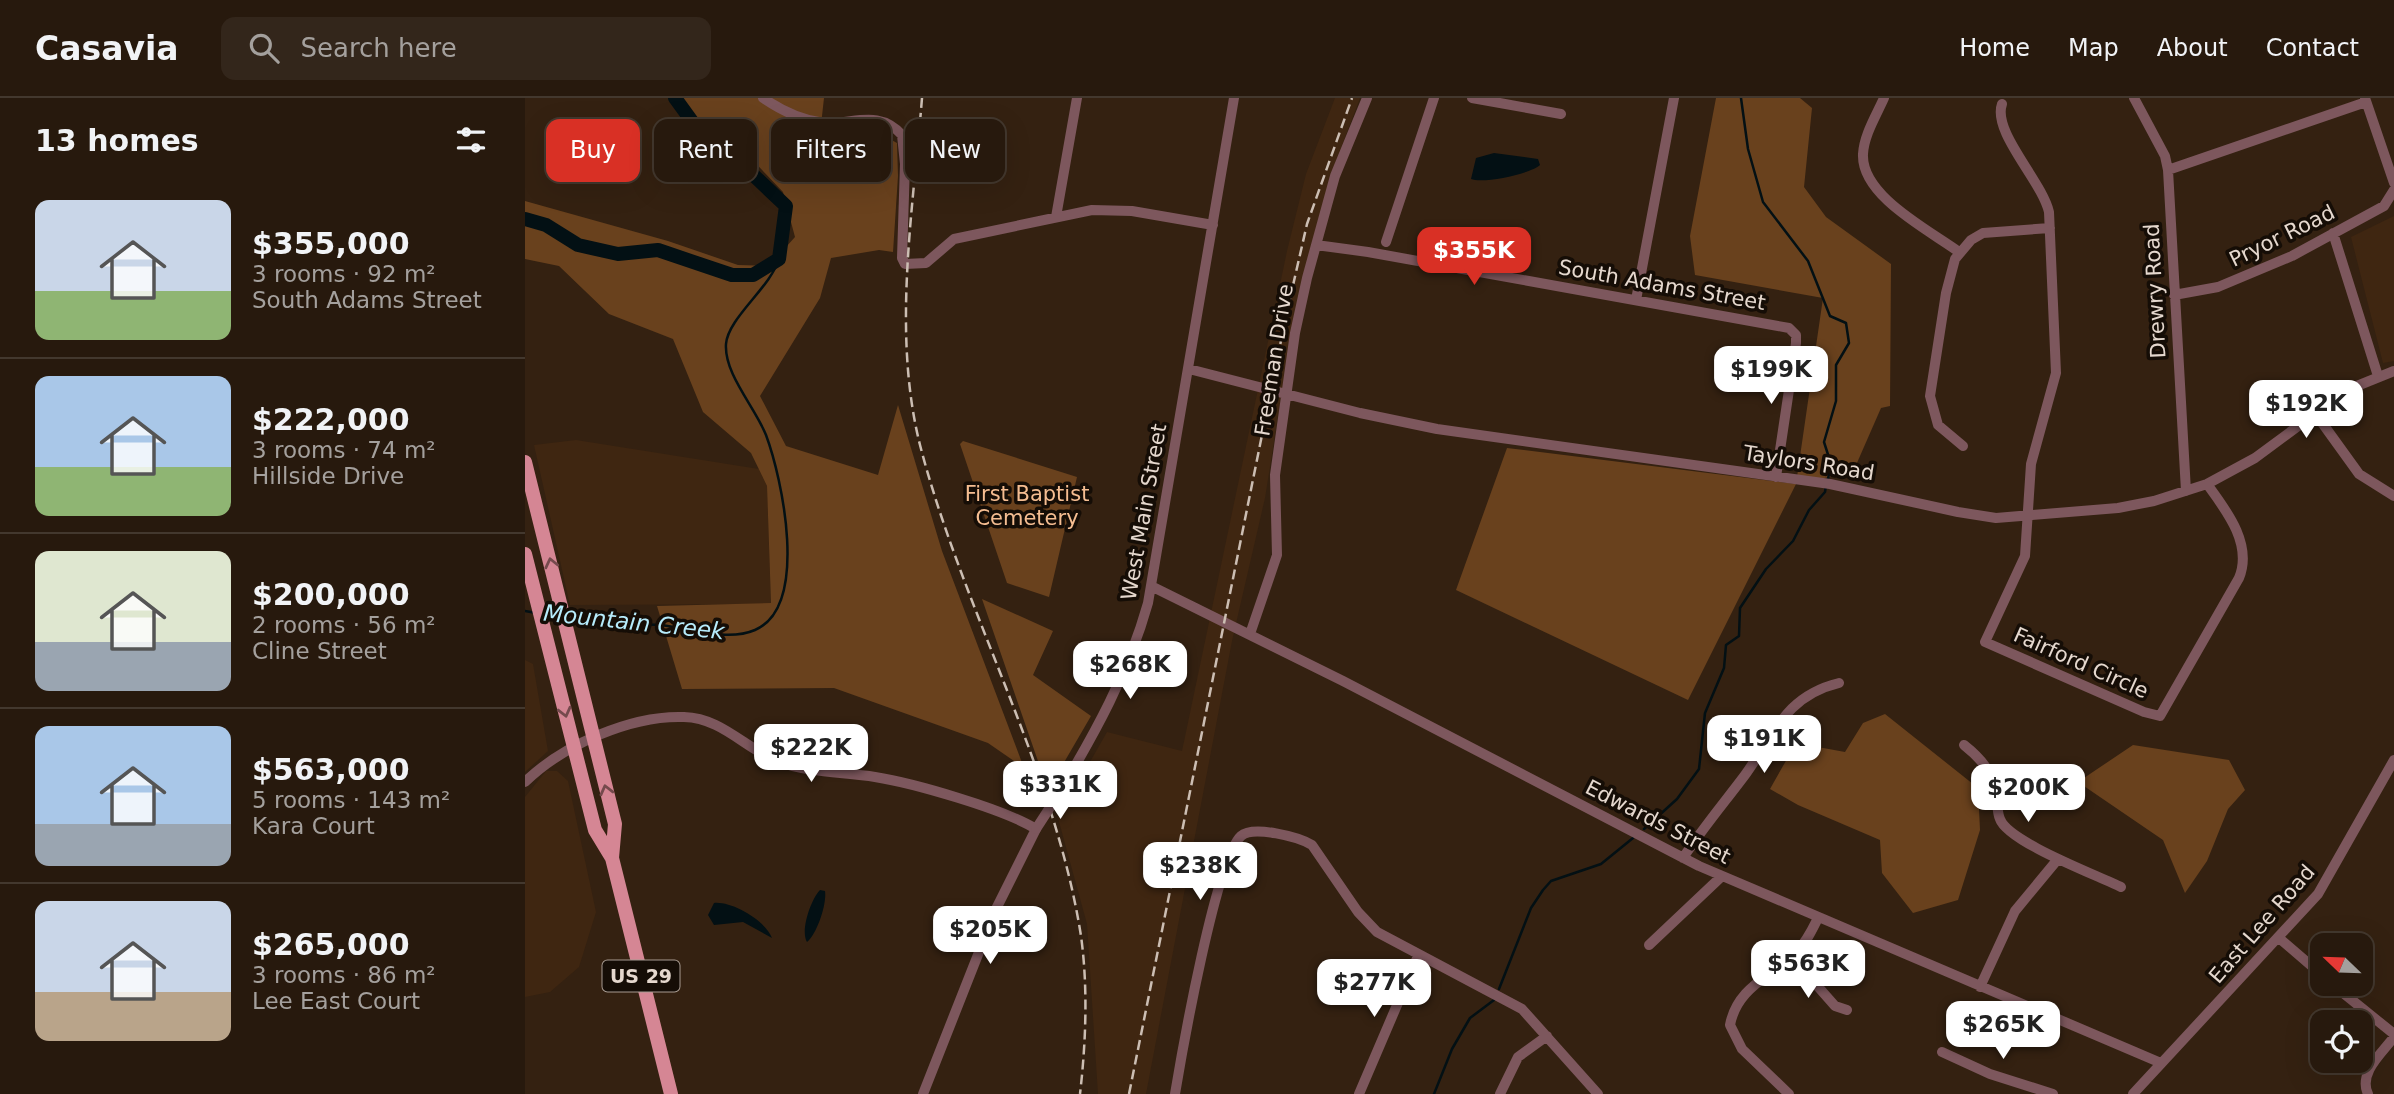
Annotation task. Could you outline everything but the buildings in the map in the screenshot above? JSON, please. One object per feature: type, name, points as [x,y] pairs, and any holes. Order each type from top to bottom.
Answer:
[{"type":"main road","name":"US 29","points":[[526,471],[615,824],[612,858]]},
{"type":"main road","name":"US 29","points":[[525,554],[595,830],[612,858],[671,1094]]},
{"type":"street","points":[[763,98],[797,116],[817,122],[870,118],[884,121],[897,130],[904,141],[905,155],[902,258],[910,265],[926,263],[954,239],[1105,209],[1213,225]]},
{"type":"street","points":[[1056,217],[1077,98]]},
{"type":"street","name":"West Main Street","points":[[923,1094],[996,908],[1037,829],[1100,726],[1122,680],[1139,634],[1151,586],[1234,98]]},
{"type":"street","name":"Freeman Drive","points":[[1250,634],[1277,555],[1275,475],[1295,333],[1335,176],[1367,98]]},
{"type":"street","points":[[1386,242],[1434,98]]},
{"type":"street","points":[[1472,98],[1561,114]]},
{"type":"street","points":[[1636,300],[1674,98]]},
{"type":"street","points":[[1884,98],[1865,145],[1867,174],[1885,199],[1959,252]]},
{"type":"street","name":"Drewry Road","points":[[2134,98],[2159,144],[2168,170],[2186,491]]},
{"type":"street","points":[[2168,170],[2365,100],[2394,183]]},
{"type":"street","points":[[2001,104],[2001,123],[2045,197],[2050,228],[2056,373],[2031,464],[2029,517]]},
{"type":"street","name":"Pryor Road","points":[[2174,295],[2238,280],[2384,206],[2394,190]]},
{"type":"street","points":[[1963,446],[1938,425],[1930,396],[1946,293],[1959,252],[1971,240],[1989,232],[2050,228]]},
{"type":"street","points":[[2333,233],[2378,376]]},
{"type":"street","name":"South Adams Street","points":[[1316,245],[1793,330],[1796,342],[1776,477]]},
{"type":"street","name":"Taylors Road","points":[[1189,369],[1437,429],[1830,484],[1974,515],[2029,517],[2118,508],[2207,484],[2255,458],[2347,390],[2394,371]]},
{"type":"street","points":[[2315,414],[2359,474],[2394,496]]},
{"type":"street","name":"Fairford Circle","points":[[2029,517],[2025,556],[1985,642],[2144,712],[2160,716],[2239,578],[2243,564],[2236,528],[2207,484]]},
{"type":"street","name":"Edwards Street","points":[[1151,586],[1250,634],[1683,858],[2161,1063]]},
{"type":"street","points":[[1683,858],[1754,762],[1780,720],[1810,694],[1839,684]]},
{"type":"street","points":[[525,782],[552,759],[594,740],[651,720],[697,718],[727,730],[780,762],[889,779],[1013,818],[1037,829]]},
{"type":"street","points":[[1965,745],[1983,760],[1995,785],[1999,818],[2003,825],[2058,859],[2122,887]]},
{"type":"street","name":"East Lee Road","points":[[2133,1094],[2279,938],[2326,883],[2394,760]]},
{"type":"street","points":[[1175,1094],[1191,1002],[1234,845],[1246,833],[1262,831],[1312,845],[1367,924],[1418,956],[1516,1004],[1548,1036],[1598,1094]]},
{"type":"street","points":[[1980,987],[2015,911],[2058,859]]},
{"type":"street","points":[[1649,945],[1722,876]]},
{"type":"street","points":[[1789,1094],[1742,1049],[1730,1025],[1737,1002],[1745,992],[1807,941],[1818,918]]},
{"type":"street","points":[[2279,938],[2310,965]]},
{"type":"street","points":[[1359,1094],[1418,956]]},
{"type":"street","points":[[1791,956],[1835,1006],[1847,1010]]},
{"type":"street","points":[[2346,996],[2394,1036],[2367,1073],[2365,1083],[2368,1094]]},
{"type":"street","points":[[1500,1094],[1518,1057],[1548,1036]]},
{"type":"street","points":[[1942,1052],[1990,1074],[2053,1094]]},
{"type":"shaded area","points":[[1335,98],[1360,98],[1336,161],[1281,397],[1265,498],[1232,641],[1146,1094],[1098,1094],[1087,924],[1058,818],[1107,732],[1182,751],[1287,251],[1306,174]]},
{"type":"shaded area","points":[[1494,153],[1538,159],[1540,165],[1527,172],[1506,177],[1471,179],[1476,158]]},
{"type":"shaded area","points":[[2394,216],[2394,361],[2383,363],[2351,237]]},
{"type":"shaded area","points":[[576,440],[759,469],[767,486],[771,604],[570,605],[534,445]]},
{"type":"shaded area","points":[[525,660],[533,664],[548,751],[525,772]]},
{"type":"shaded area","points":[[546,771],[557,771],[568,781],[596,912],[579,967],[550,992],[525,997],[525,797]]},
{"type":"shaded area","points":[[820,890],[825,891],[823,911],[818,926],[807,942],[807,915]]},
{"type":"shaded area","points":[[714,903],[730,905],[747,913],[763,925],[772,938],[743,922],[714,925],[708,915]]},
{"type":"green space","points":[[673,98],[824,98],[822,119],[771,119],[771,179],[757,165],[757,119],[695,117]]},
{"type":"green space","points":[[1716,98],[1800,98],[1812,108],[1804,187],[1826,217],[1891,264],[1890,406],[1881,408],[1853,472],[1796,484],[1823,298],[1695,275],[1690,236]]},
{"type":"green space","points":[[891,140],[897,143],[898,176],[893,252],[879,250],[831,258],[820,298],[760,396],[786,446],[878,475],[898,405],[942,551],[1024,768],[988,743],[834,688],[682,689],[657,606],[771,603],[767,486],[751,453],[703,412],[673,339],[609,314],[559,266],[525,259],[525,201],[668,241],[738,265],[769,266],[795,237],[783,192],[773,182],[891,182]]},
{"type":"green space","name":"First Baptist Cemetery","points":[[963,441],[1077,477],[1049,597],[1007,583],[960,444]]},
{"type":"green space","points":[[1507,448],[1796,484],[1688,700],[1456,590]]},
{"type":"green space","points":[[982,599],[1053,631],[1033,675],[1091,716],[1048,790]]},
{"type":"green space","points":[[1885,714],[1978,788],[1980,830],[1958,900],[1913,913],[1882,873],[1880,840],[1798,805],[1770,789],[1796,743],[1845,752],[1863,723]]},
{"type":"green space","points":[[2133,745],[2229,760],[2245,790],[2228,809],[2207,861],[2185,893],[2163,840],[2078,782]]},
{"type":"waterway","points":[[525,219],[546,225],[578,245],[618,254],[658,250],[732,275],[753,275],[779,259],[786,206],[747,169],[699,131],[675,98]]},
{"type":"waterway","points":[[1741,98],[1748,149],[1763,202],[1808,261],[1830,316],[1846,323],[1849,343],[1836,365],[1836,401],[1824,442],[1831,464],[1828,479]]},
{"type":"waterway","name":"Mountain Creek","points":[[570,619],[660,625],[732,635],[755,630],[772,616],[782,595],[787,569],[784,509],[766,435],[735,379],[726,344],[734,324],[767,281],[779,259]]},
{"type":"waterway","points":[[1644,829],[1677,799],[1699,769],[1705,713],[1724,668],[1726,645],[1739,636],[1740,608],[1766,569],[1793,541],[1809,510],[1825,492],[1826,485]]},
{"type":"waterway","name":"Mountain Creek","points":[[525,611],[536,613]]},
{"type":"waterway","name":"Mountain Creek","points":[[546,615],[560,617]]},
{"type":"waterway","points":[[1499,989],[1531,908],[1543,890],[1551,881],[1601,864],[1633,838]]},
{"type":"waterway","points":[[1434,1094],[1452,1049],[1470,1018],[1494,1000]]},
{"type":"railway","points":[[922,98],[907,272],[907,360],[912,403],[920,445],[938,506],[1030,750],[1068,874],[1081,936],[1085,975],[1085,1035],[1080,1094]]},
{"type":"railway","points":[[1129,1094],[1286,316],[1307,224],[1352,98]]}]
